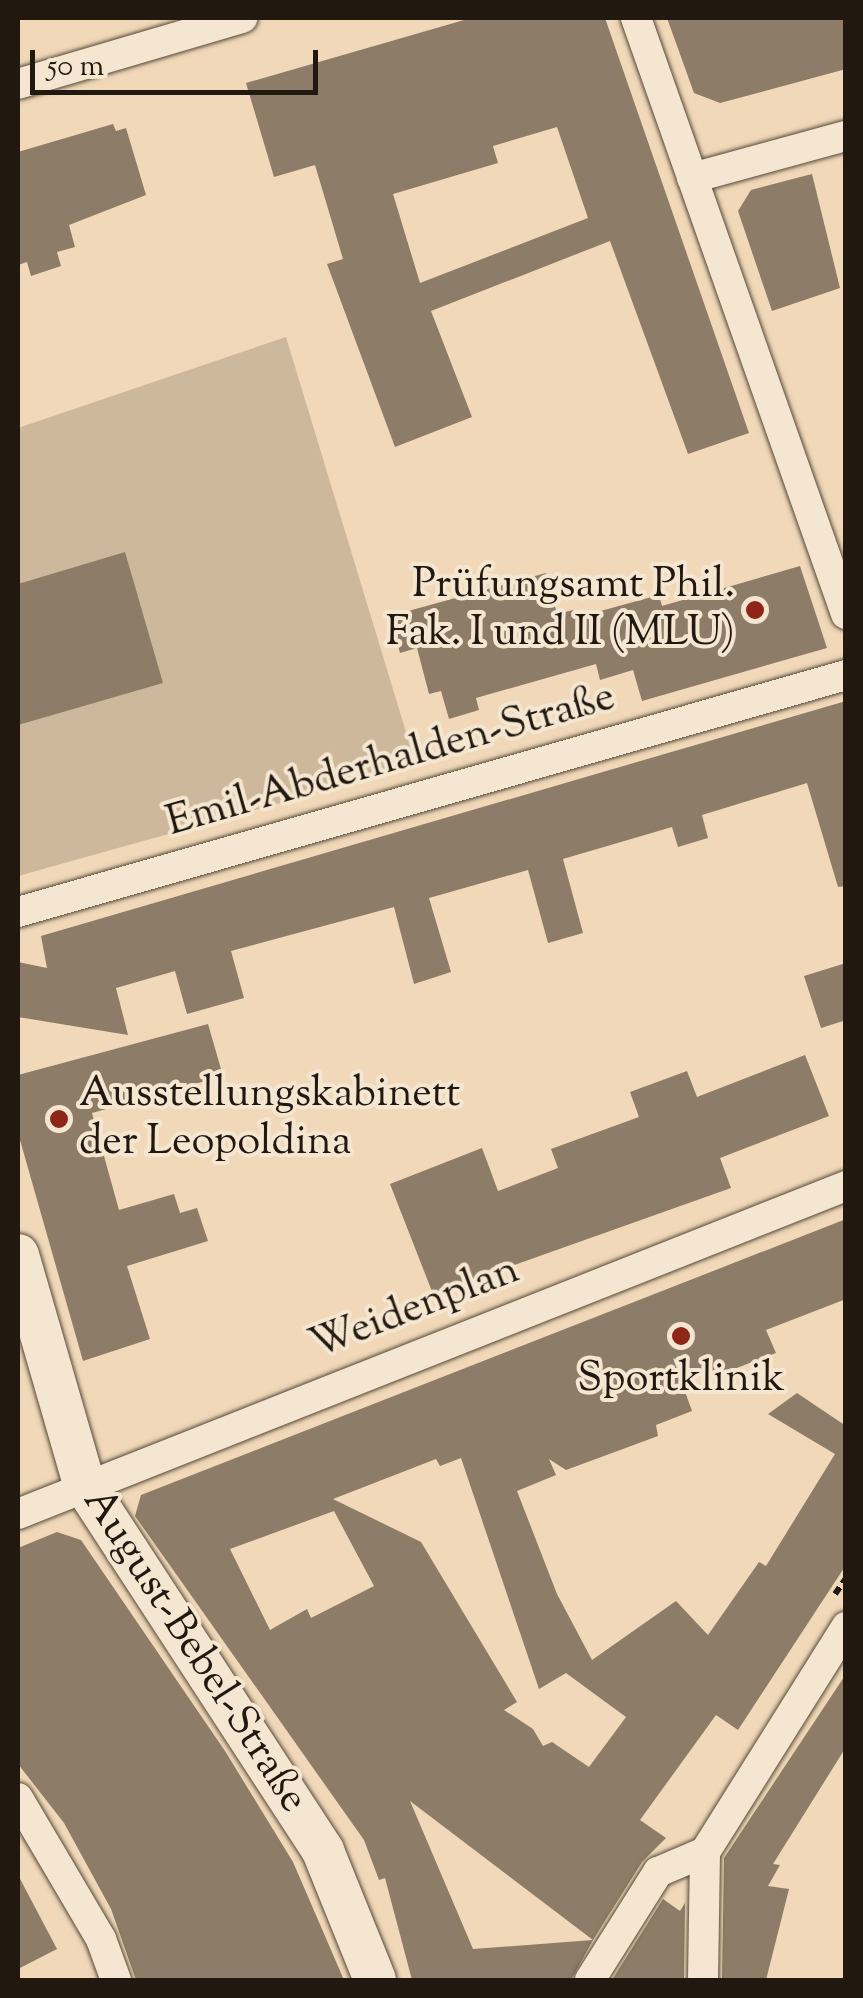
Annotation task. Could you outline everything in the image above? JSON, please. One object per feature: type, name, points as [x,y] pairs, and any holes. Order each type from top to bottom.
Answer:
[{"type":"street","points":[[18,84],[242,18]]},
{"type":"street","points":[[636,18],[846,614]]},
{"type":"street","points":[[692,178],[846,136]]},
{"type":"street","name":"Emil-Abderhalden-Straße","points":[[18,912],[846,675]]},
{"type":"street","name":"Weidenplan","points":[[18,1514],[84,1484],[846,1186]]},
{"type":"street","name":"August-Bebel-Straße","points":[[18,1255],[84,1484],[324,1851],[375,1980]]},
{"type":"street","points":[[704,1980],[705,1852],[846,1626]]},
{"type":"street","points":[[18,1798],[102,1939],[116,1980]]},
{"type":"street","points":[[590,1980],[658,1872],[705,1852]]},
{"type":"shaded area","points":[[286,337],[416,765],[18,876],[18,428]]},
{"type":"building","points":[[471,18],[605,18],[749,433],[688,454],[610,241],[431,311],[472,417],[395,447],[327,264],[343,259],[315,165],[274,177],[246,83]],"holes":[[[557,127],[588,218],[420,283],[393,194],[498,163],[493,146]]]},
{"type":"building","points":[[667,18],[846,18],[846,69],[720,103],[694,93]]},
{"type":"building","points":[[113,124],[116,131],[126,128],[146,195],[69,225],[75,247],[57,252],[61,266],[31,276],[27,262],[18,265],[18,152]]},
{"type":"building","points":[[812,174],[840,288],[772,311],[738,211],[751,190]]},
{"type":"building","points":[[125,552],[163,683],[18,725],[18,584]]},
{"type":"building","points":[[800,566],[827,648],[642,701],[633,670],[600,680],[596,664],[476,698],[479,710],[449,719],[441,691],[429,694],[417,648],[400,653],[390,616],[546,573],[557,614],[573,610],[575,618],[659,595],[662,606]]},
{"type":"building","points":[[846,701],[846,886],[838,887],[807,783],[702,815],[708,838],[678,847],[672,827],[563,859],[583,933],[548,943],[528,870],[429,898],[451,972],[414,984],[394,907],[231,951],[244,998],[187,1014],[175,971],[116,988],[128,1035],[18,1017],[18,962],[47,968],[41,936]]},
{"type":"building","points":[[846,963],[846,1020],[821,1028],[804,976]]},
{"type":"building","points":[[208,1024],[223,1076],[92,1113],[119,1210],[174,1194],[180,1213],[197,1208],[208,1241],[127,1266],[150,1339],[83,1361],[18,1133],[18,1075]]},
{"type":"building","points":[[805,1055],[829,1116],[720,1158],[731,1188],[433,1294],[390,1184],[482,1148],[498,1191],[558,1168],[551,1149],[639,1117],[630,1092],[687,1071],[697,1097]]},
{"type":"building","points":[[846,1219],[846,1299],[766,1330],[776,1353],[708,1379],[673,1358],[692,1411],[656,1425],[658,1436],[566,1470],[549,1459],[556,1475],[517,1491],[557,1594],[592,1660],[676,1601],[708,1635],[759,1562],[766,1566],[835,1454],[768,1414],[797,1393],[846,1426],[846,1565],[738,1730],[716,1715],[640,1820],[666,1838],[642,1862],[571,1980],[412,1980],[385,1878],[379,1880],[364,1840],[135,1516],[141,1495]],"holes":[[[461,1458],[539,1689],[566,1673],[626,1717],[589,1767],[552,1742],[543,1746],[533,1729],[504,1710],[517,1702],[421,1542],[333,1499],[436,1459],[440,1466]],[[334,1511],[374,1586],[311,1618],[307,1609],[270,1630],[230,1549]],[[410,1801],[593,1940],[473,1949]]]},
{"type":"building","points":[[57,1532],[81,1540],[225,1751],[293,1862],[344,1980],[136,1980],[111,1909],[64,1823],[18,1764],[18,1548]]},
{"type":"building","points":[[846,1674],[846,1747],[773,1864],[780,1865],[768,1886],[789,1889],[766,1980],[722,1980],[724,1858]]},
{"type":"building","points":[[18,1875],[57,1949],[18,1969]]},
{"type":"building","points":[[663,1899],[680,1911],[685,1903],[684,1980],[612,1980]]},
{"type":"place","name":"Prüfungsamt Phil. Fak. I und II (MLU)","points":[[755,610]]},
{"type":"place","name":"Ausstellungskabinett der Leopoldina","points":[[59,1119]]},
{"type":"place","name":"Sportklinik","points":[[681,1336]]}]
